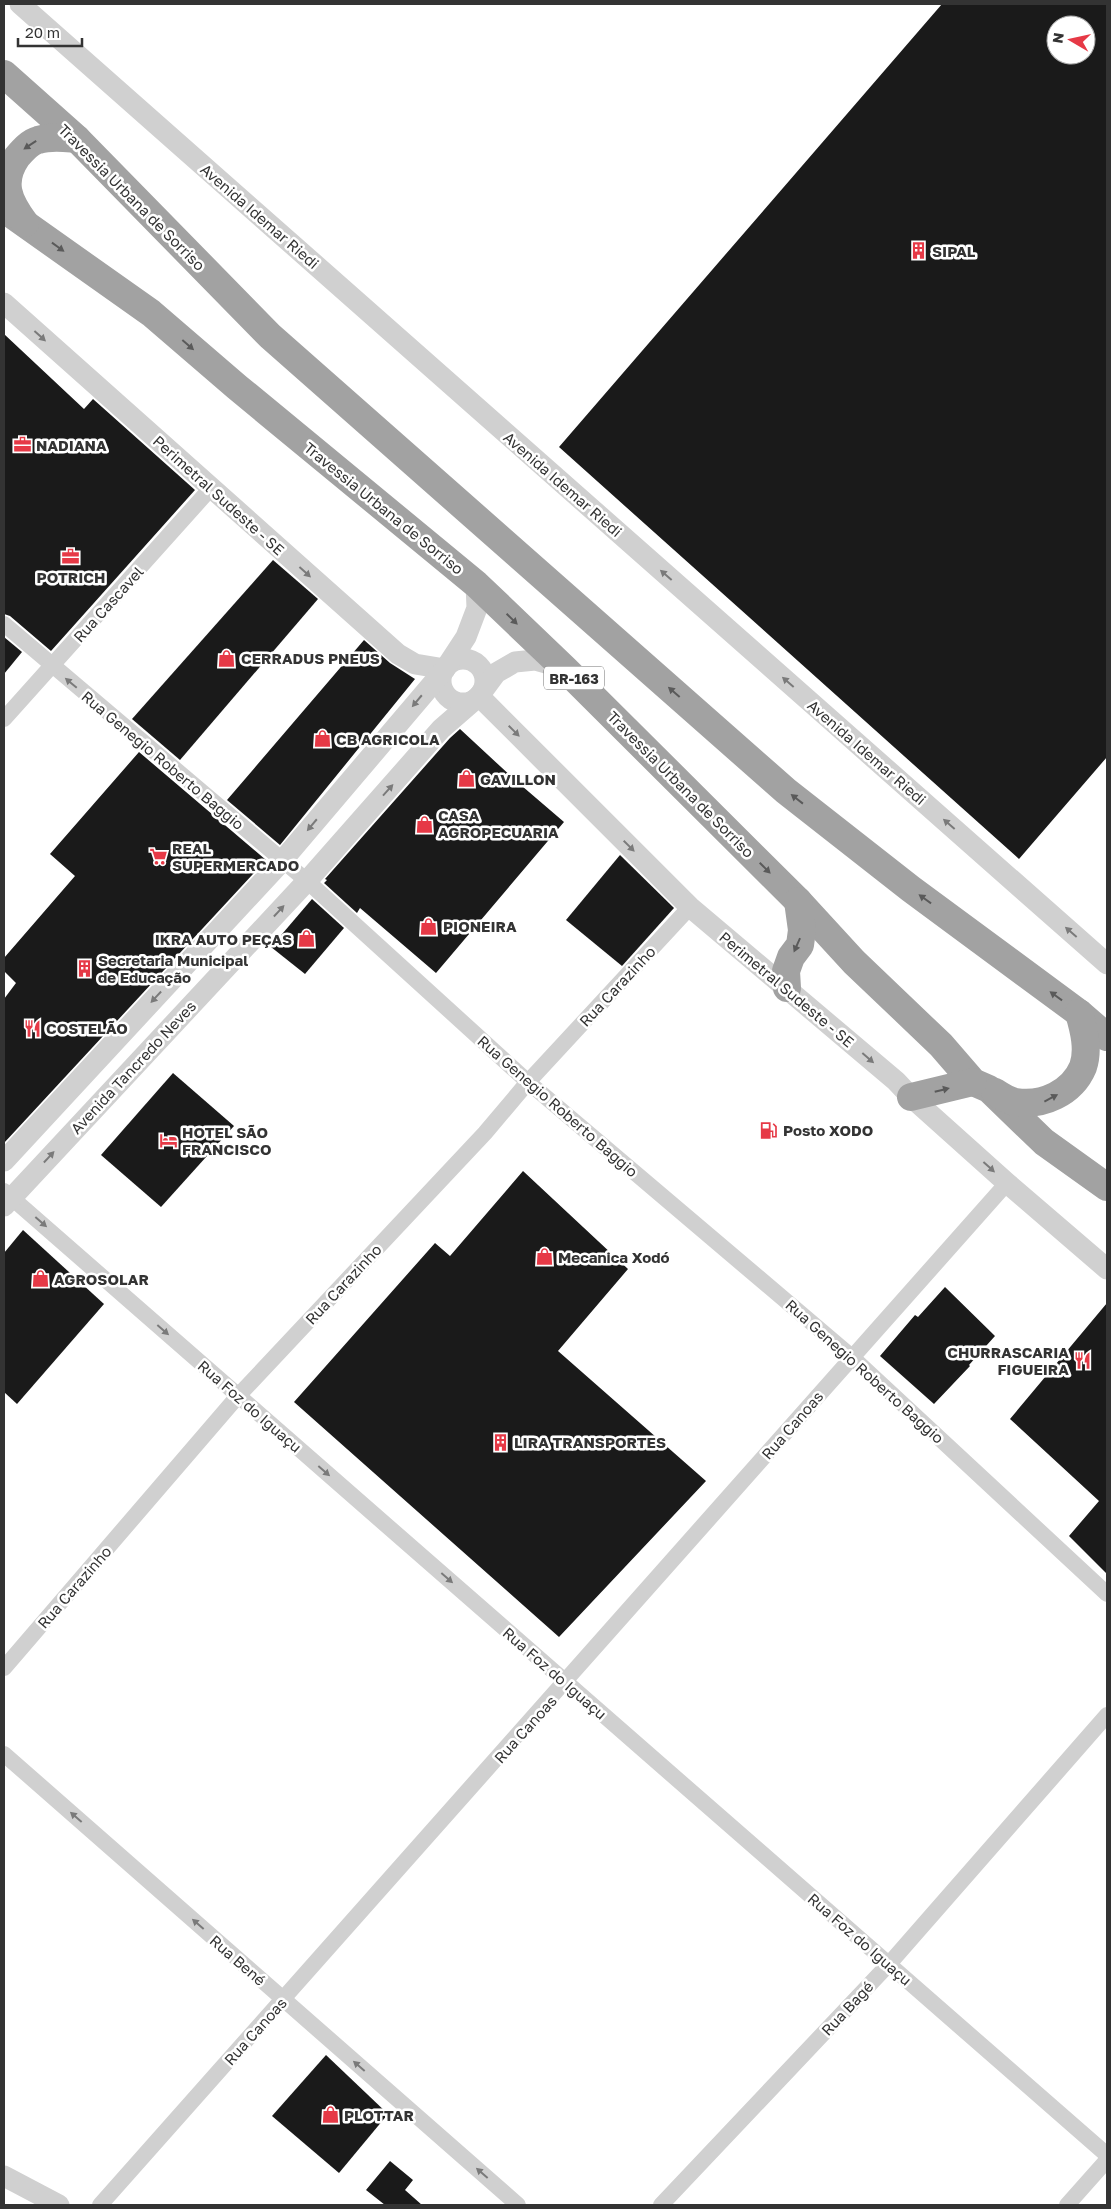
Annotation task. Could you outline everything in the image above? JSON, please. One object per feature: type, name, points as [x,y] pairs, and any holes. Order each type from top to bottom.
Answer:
[{"type":"highway","name":"Travessia Urbana de Sorriso","points":[[4,74],[77,139],[270,336],[772,778],[912,889],[1079,1013],[1107,1037]]},
{"type":"highway","name":"Travessia Urbana de Sorriso","points":[[77,139],[54,137],[36,140],[23,149],[11,165],[6,185],[14,216],[151,314],[236,387],[476,584],[565,669],[798,901],[854,962],[941,1044],[981,1086],[1044,1142],[1107,1188]]},
{"type":"highway","points":[[787,988],[786,971],[791,957],[800,945],[802,930],[798,901]]},
{"type":"highway","points":[[911,1098],[981,1086],[1014,1102],[1042,1103],[1067,1090],[1083,1067],[1086,1039],[1079,1013]]},
{"type":"street","name":"Avenida Idemar Riedi","points":[[20,4],[1107,964]]},
{"type":"street","name":"Perimetral Sudeste - SE","points":[[4,303],[398,654],[414,664],[445,669]]},
{"type":"street","name":"Rua Cascavel","points":[[4,719],[211,488]]},
{"type":"street","name":"Avenida Tancredo Neves","points":[[4,1161],[282,861],[445,669],[466,636],[477,608],[476,584]]},
{"type":"street","name":"Rua Genegio Roberto Baggio","points":[[4,624],[52,667],[306,881],[528,1082],[852,1357],[1107,1594]]},
{"type":"street","points":[[463,658],[477,663],[485,676],[486,683],[480,696],[467,703],[459,703],[447,696],[441,683],[449,663],[463,658]]},
{"type":"street","name":"Avenida Tancredo Neves","points":[[6,1198],[306,881],[441,729],[480,696],[496,673],[515,662],[535,660],[565,669]]},
{"type":"street","name":"Perimetral Sudeste - SE","points":[[480,696],[690,907],[896,1081],[911,1098],[1107,1269]]},
{"type":"street","name":"Rua Carazinho","points":[[4,1668],[238,1396],[485,1133],[528,1082],[690,907]]},
{"type":"street","name":"Rua Canoas","points":[[100,2205],[1007,1183]]},
{"type":"street","name":"Rua Foz do Iguaçu","points":[[6,1198],[238,1396],[1107,2155]]},
{"type":"street","name":"Rua Bagé","points":[[661,2205],[889,1964],[1107,1715]]},
{"type":"street","name":"Rua Bené","points":[[4,1754],[518,2205]]},
{"type":"street","points":[[1067,2205],[1107,2160]]},
{"type":"street","points":[[4,2176],[59,2205]]},
{"type":"building","name":"SIPAL","points":[[942,4],[1107,4],[1107,757],[1019,859],[559,447]]},
{"type":"building","name":"POTRICH","points":[[4,334],[84,409],[93,399],[195,490],[51,651],[10,616],[4,614]]},
{"type":"building","name":"CERRADUS PNEUS","points":[[273,560],[318,599],[180,760],[132,719]]},
{"type":"building","points":[[4,637],[22,652],[4,674]]},
{"type":"building","name":"CB AGRICOLA","points":[[364,640],[390,663],[415,679],[280,845],[227,800]]},
{"type":"building","name":"PIONEIRA","points":[[460,729],[564,822],[436,973],[360,908],[357,913],[324,883],[327,880],[325,879]]},
{"type":"building","points":[[139,752],[266,860],[4,1143],[4,999],[16,983],[4,971],[4,958],[75,876],[50,854]]},
{"type":"building","points":[[620,855],[674,908],[622,966],[566,920]]},
{"type":"building","name":"IKRA AUTO PEÇAS","points":[[312,899],[344,928],[305,974],[271,947]]},
{"type":"building","name":"HOTEL SÃO FRANCISCO","points":[[173,1073],[234,1126],[161,1207],[101,1155]]},
{"type":"building","name":"LIRA TRANSPORTES","points":[[523,1171],[628,1269],[558,1351],[706,1481],[559,1637],[294,1402],[435,1243],[450,1256]]},
{"type":"building","name":"AGROSOLAR","points":[[23,1230],[104,1304],[17,1404],[4,1392],[4,1253]]},
{"type":"building","points":[[945,1287],[995,1336],[934,1404],[880,1356],[915,1315],[918,1317]]},
{"type":"building","name":"CHURRASCARIA FIGUEIRA","points":[[1107,1303],[1107,1574],[1069,1536],[1099,1501],[1010,1419]]},
{"type":"building","name":"PLOTTAR","points":[[326,2055],[388,2114],[339,2173],[272,2116]]},
{"type":"building","points":[[390,2161],[413,2180],[405,2190],[422,2205],[385,2205],[366,2190]]},
{"type":"place","name":"SIPAL","points":[[918,251]]},
{"type":"place","name":"NADIANA","points":[[22,445]]},
{"type":"place","name":"POTRICH","points":[[71,556]]},
{"type":"place","name":"CERRADUS PNEUS","points":[[227,658]]},
{"type":"place","name":"CB AGRICOLA","points":[[322,739]]},
{"type":"place","name":"GAVILLON","points":[[466,779]]},
{"type":"place","name":"CASA AGROPECUARIA","points":[[424,824]]},
{"type":"place","name":"REAL SUPERMERCADO","points":[[158,857]]},
{"type":"place","name":"PIONEIRA","points":[[429,926]]},
{"type":"place","name":"IKRA AUTO PEÇAS","points":[[306,939]]},
{"type":"place","name":"Secretaria Municipal de Educação","points":[[84,969]]},
{"type":"place","name":"COSTELÃO","points":[[32,1028]]},
{"type":"place","name":"Posto XODO","points":[[769,1130]]},
{"type":"place","name":"HOTEL SÃO FRANCISCO","points":[[168,1141]]},
{"type":"place","name":"Mecanica Xodó","points":[[544,1257]]},
{"type":"place","name":"AGROSOLAR","points":[[40,1279]]},
{"type":"place","name":"CHURRASCARIA FIGUEIRA","points":[[1083,1361]]},
{"type":"place","name":"LIRA TRANSPORTES","points":[[500,1442]]},
{"type":"place","name":"PLOTTAR","points":[[330,2115]]}]
